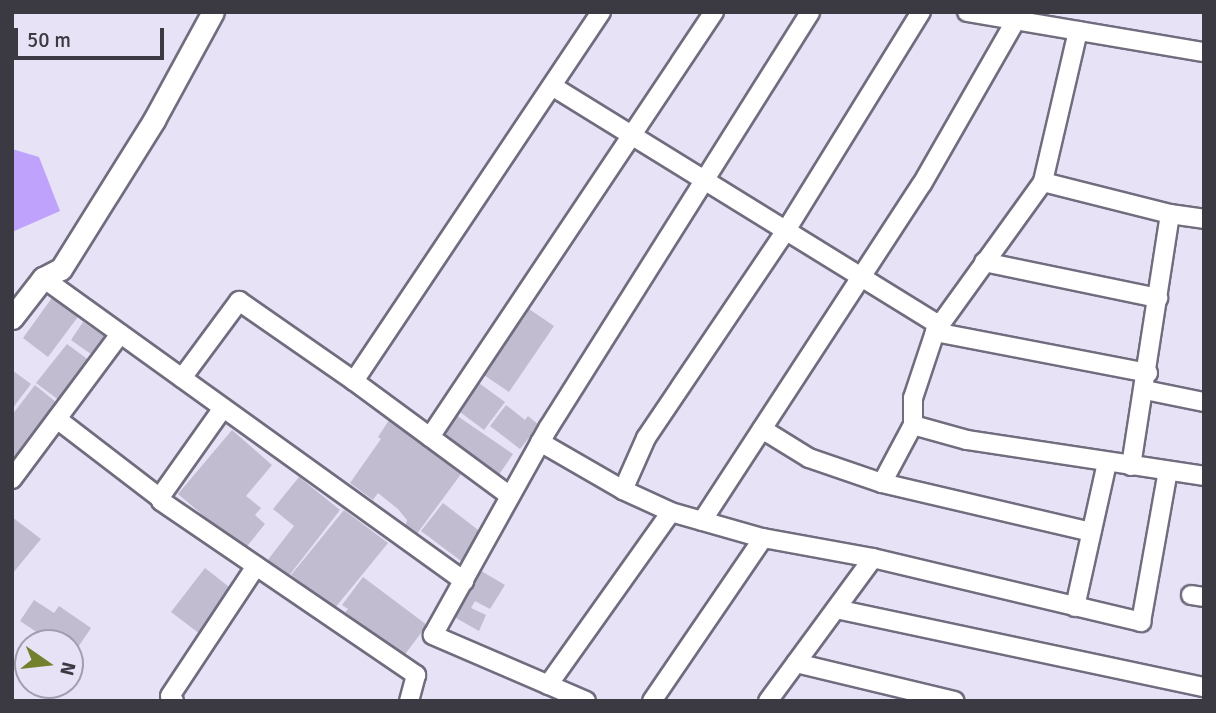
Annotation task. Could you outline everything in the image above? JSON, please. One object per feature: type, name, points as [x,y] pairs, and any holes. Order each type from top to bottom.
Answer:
[{"type":"street","points":[[12,318],[43,278],[61,269],[154,120],[213,12]]},
{"type":"street","points":[[354,381],[601,12]]},
{"type":"street","points":[[430,437],[714,12]]},
{"type":"street","points":[[586,701],[433,635],[540,442],[810,12]]},
{"type":"street","points":[[623,490],[646,438],[785,232],[921,12]]},
{"type":"street","points":[[967,12],[1017,16],[1078,31],[1204,52]]},
{"type":"street","points":[[702,521],[922,184],[1017,16]]},
{"type":"street","points":[[882,483],[913,425],[913,398],[938,329],[1043,182],[1078,31]]},
{"type":"street","points":[[552,86],[705,178],[938,329],[1146,382],[1204,402]]},
{"type":"street","points":[[1043,182],[1170,214],[1204,219]]},
{"type":"street","points":[[1131,466],[1170,214]]},
{"type":"street","points":[[984,262],[1158,298]]},
{"type":"street","points":[[43,278],[464,581]]},
{"type":"street","points":[[182,378],[239,301],[354,381],[510,496]]},
{"type":"street","points":[[12,479],[120,334]]},
{"type":"street","points":[[160,498],[223,408]]},
{"type":"street","points":[[57,419],[160,498],[416,675],[409,701]]},
{"type":"street","points":[[913,425],[967,440],[1204,476]]},
{"type":"street","points":[[762,429],[809,458],[882,483],[1091,532]]},
{"type":"street","points":[[540,442],[623,490],[671,512],[766,539],[873,558],[1141,622],[1168,471]]},
{"type":"street","points":[[1075,607],[1107,463]]},
{"type":"street","points":[[548,685],[671,512]]},
{"type":"street","points":[[652,701],[766,539]]},
{"type":"street","points":[[768,701],[873,558]]},
{"type":"street","points":[[174,701],[170,696],[256,566]]},
{"type":"street","points":[[836,609],[1204,687]]},
{"type":"street","points":[[796,663],[954,701]]},
{"type":"shaded area","points":[[12,149],[39,157],[60,211],[12,232]]},
{"type":"building","points":[[54,295],[80,314],[48,357],[23,338]]},
{"type":"building","points":[[529,309],[554,326],[509,392],[484,375],[499,353],[495,347],[513,320],[522,321]]},
{"type":"building","points":[[83,322],[111,341],[98,359],[71,340]]},
{"type":"building","points":[[67,344],[94,364],[64,404],[36,383]]},
{"type":"building","points":[[12,370],[31,384],[12,409]]},
{"type":"building","points":[[476,381],[505,402],[484,430],[456,409]]},
{"type":"building","points":[[35,385],[62,407],[12,472],[12,415]]},
{"type":"building","points":[[506,405],[525,420],[528,416],[539,425],[520,449],[490,426]]},
{"type":"building","points":[[453,413],[513,454],[498,476],[438,436]]},
{"type":"building","points":[[391,417],[464,470],[416,535],[405,527],[407,520],[398,509],[378,493],[373,500],[350,483],[381,439],[378,437]]},
{"type":"building","points":[[232,430],[272,465],[246,496],[261,508],[255,515],[265,524],[244,550],[178,494]]},
{"type":"building","points":[[299,477],[340,510],[288,577],[267,561],[294,526],[273,509]]},
{"type":"building","points":[[443,503],[486,536],[465,564],[421,531]]},
{"type":"building","points":[[344,510],[388,543],[335,608],[291,575]]},
{"type":"building","points":[[12,517],[41,539],[12,574]]},
{"type":"building","points":[[205,568],[233,590],[200,634],[171,612]]},
{"type":"building","points":[[476,568],[505,585],[490,609],[475,601],[471,608],[486,615],[479,631],[447,613]]},
{"type":"building","points":[[363,577],[427,625],[403,657],[345,612],[348,609],[342,605]]},
{"type":"building","points":[[34,600],[54,613],[59,606],[91,628],[84,638],[84,629],[32,629],[20,621]]}]
